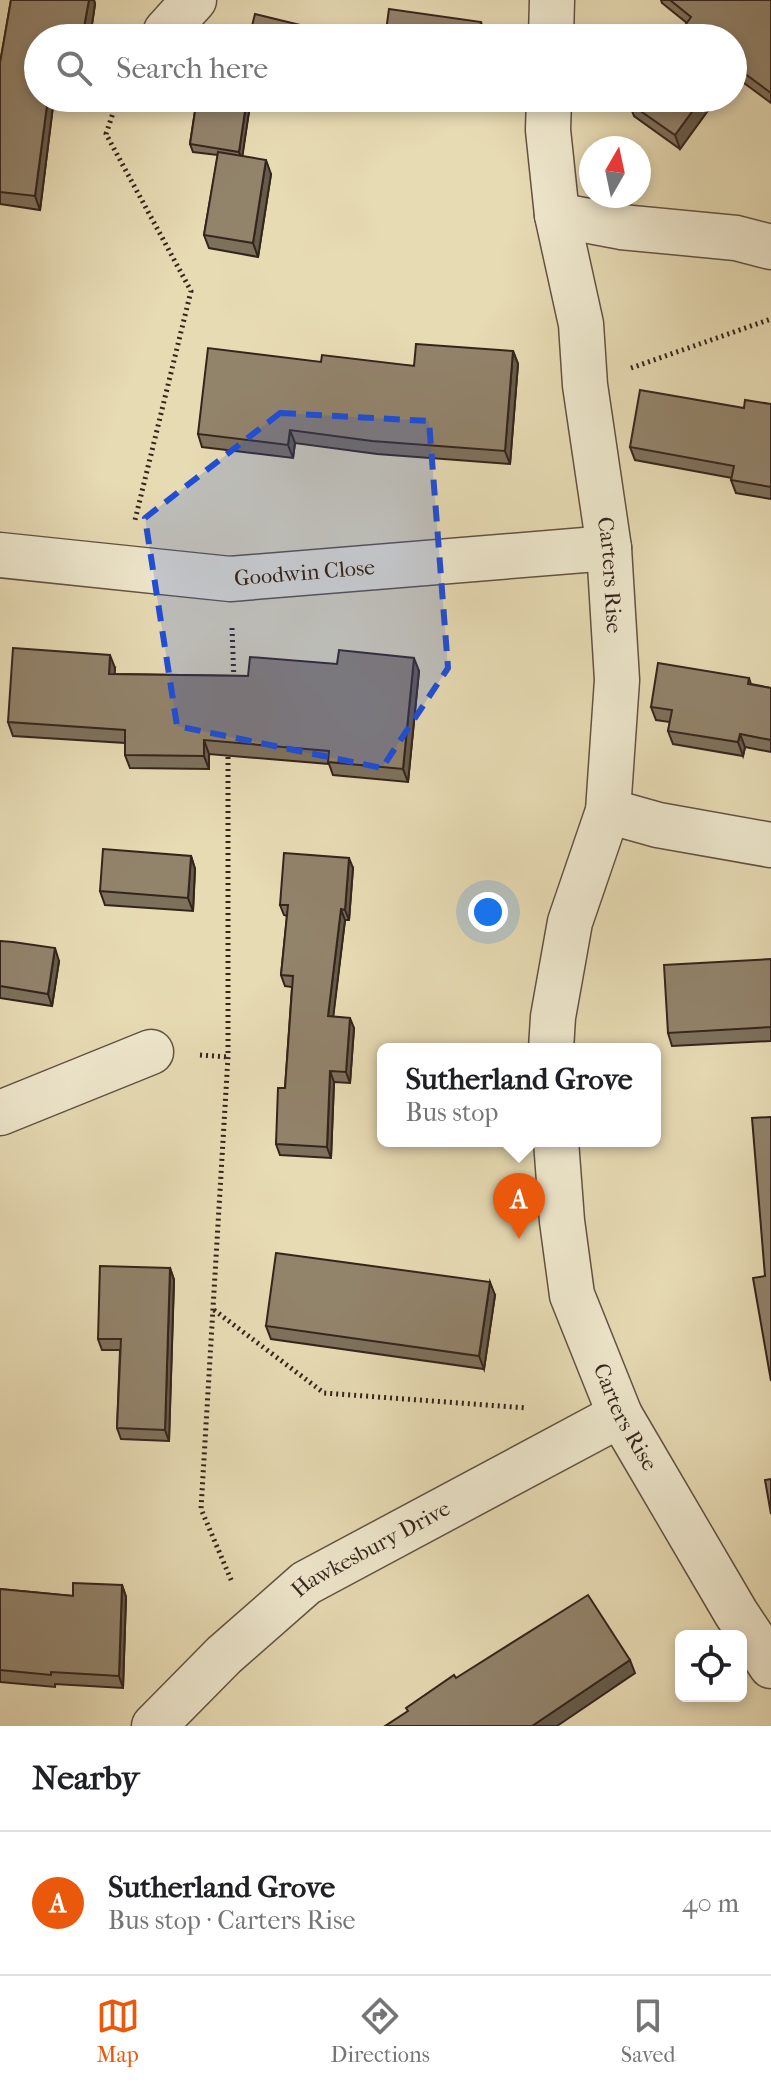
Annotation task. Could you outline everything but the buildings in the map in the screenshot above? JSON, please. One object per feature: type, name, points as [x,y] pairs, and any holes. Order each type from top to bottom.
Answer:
[{"type":"street","points":[[551,24],[552,0]]},
{"type":"street","name":"Carters Rise","points":[[549,112],[557,215],[581,324],[585,385],[609,548],[617,680],[608,811],[570,922],[551,1043]]},
{"type":"street","points":[[557,215],[621,227],[736,238],[771,247]]},
{"type":"street","name":"Goodwin Close","points":[[0,555],[230,579],[609,548]]},
{"type":"street","points":[[608,811],[658,825],[771,845]]},
{"type":"street","points":[[0,1113],[151,1052]]},
{"type":"street","name":"Carters Rise","points":[[556,1147],[572,1295],[620,1415],[736,1613],[771,1666]]},
{"type":"street","name":"Hawkesbury Drive","points":[[154,1726],[252,1630],[306,1583],[620,1415]]},
{"type":"path","points":[[113,112],[106,134],[191,291],[123,568]]},
{"type":"path","points":[[585,385],[771,319]]},
{"type":"path","points":[[230,579],[234,691]]},
{"type":"path","points":[[229,738],[228,1057],[201,1509],[252,1630]]},
{"type":"path","points":[[213,1310],[324,1393],[542,1409]]},
{"type":"highlighted area","points":[[280,413],[429,421],[448,668],[382,768],[177,726],[145,518]]},
{"type":"place","name":"Sutherland Grove","points":[[519,1239]]}]
